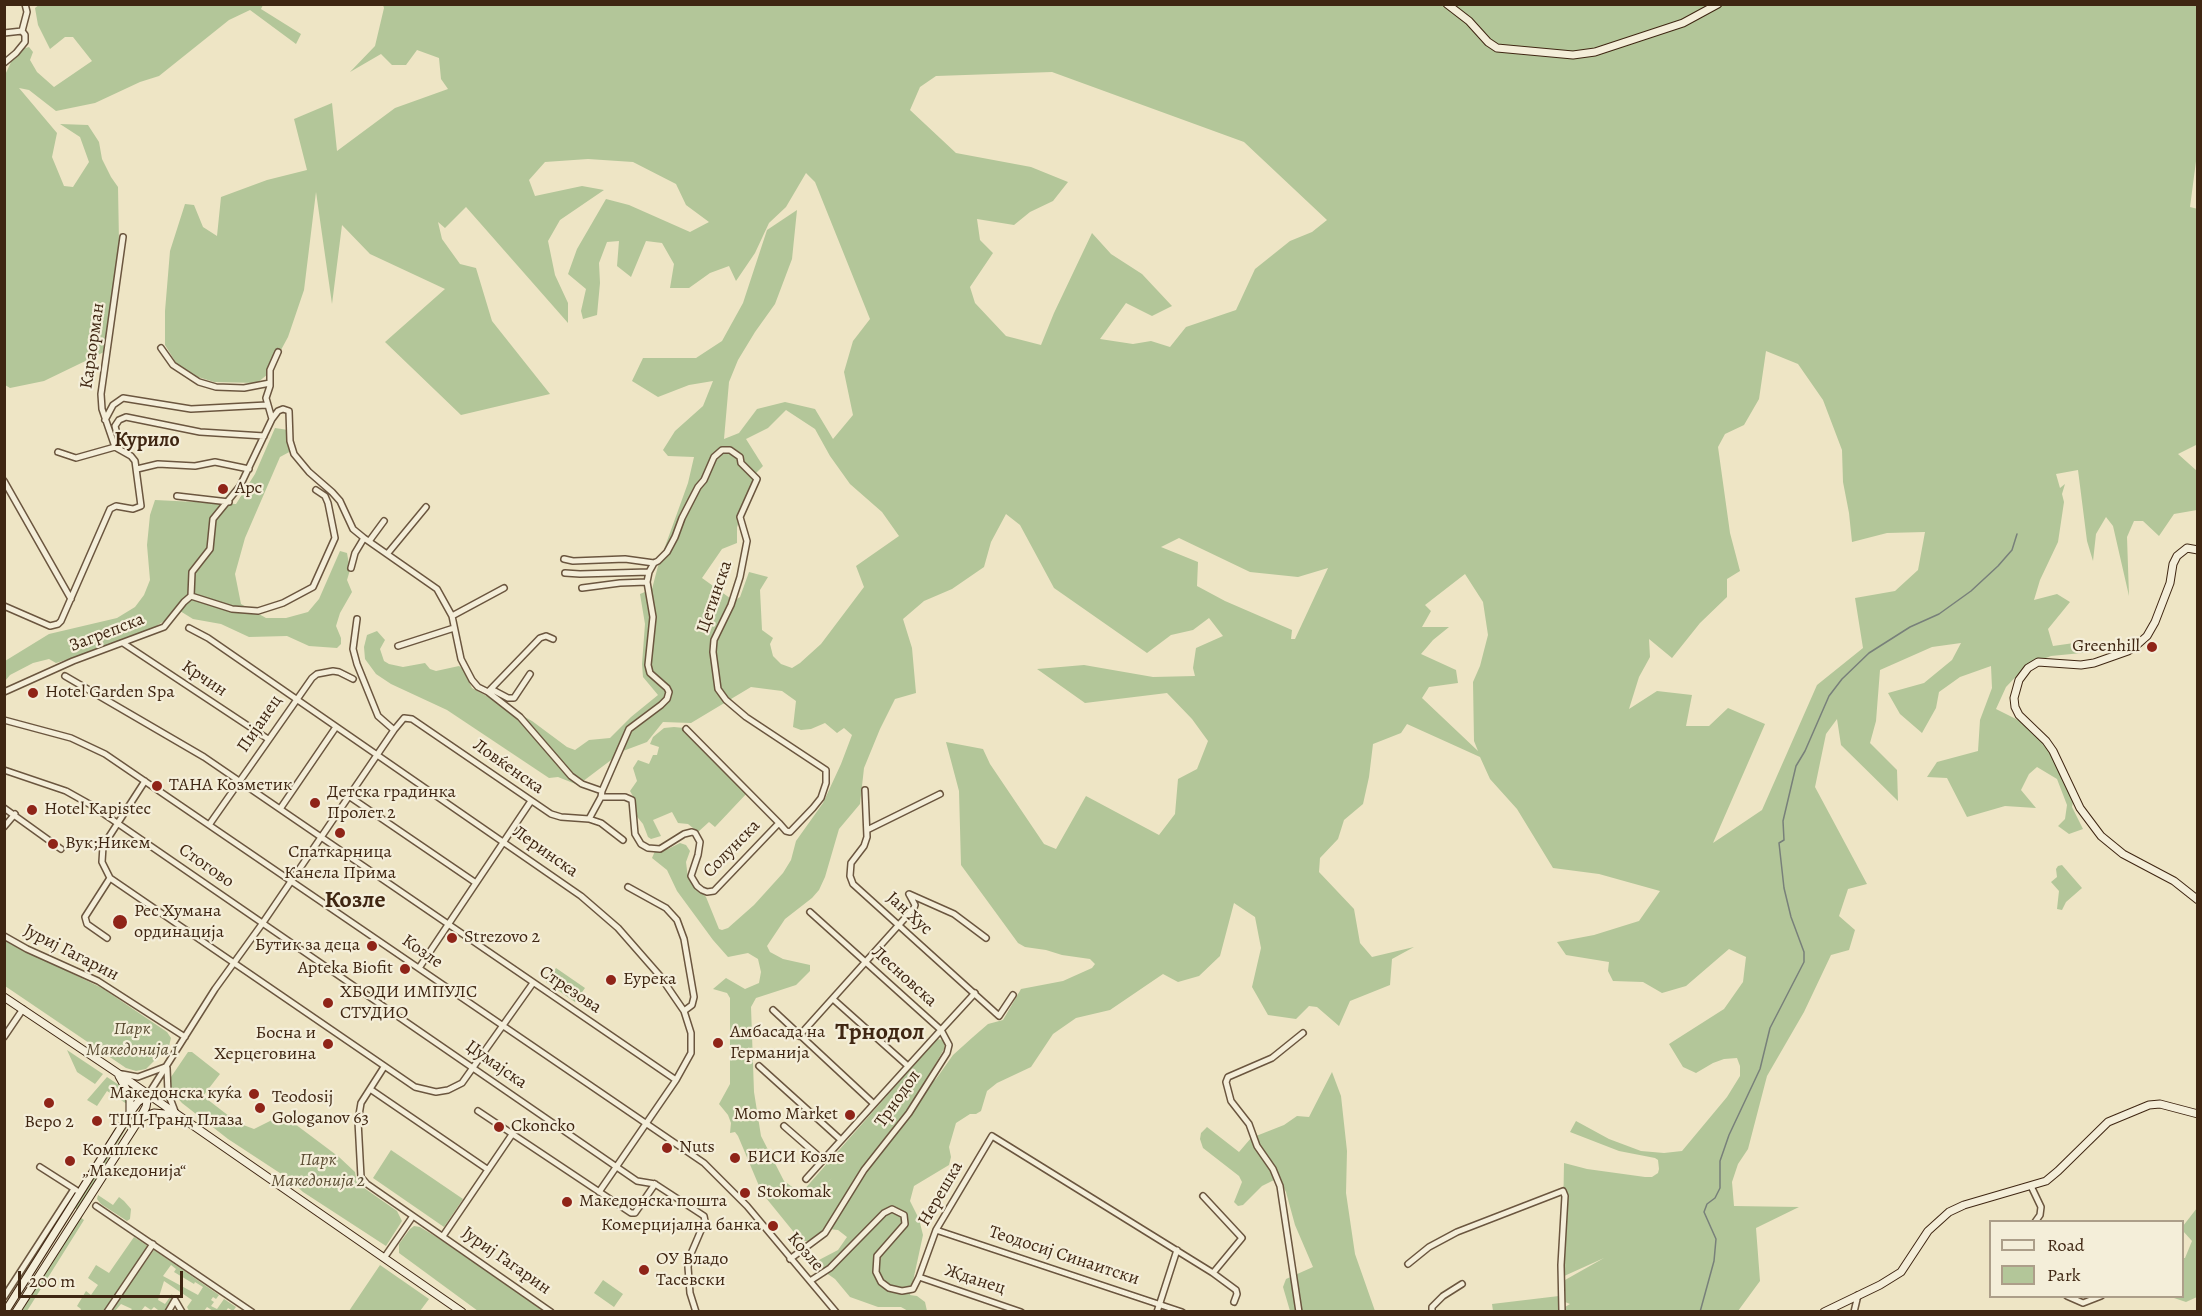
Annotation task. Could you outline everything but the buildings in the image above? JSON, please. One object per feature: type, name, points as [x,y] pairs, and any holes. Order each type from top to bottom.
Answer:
[{"type":"street","points":[[4,63],[25,42],[22,31],[27,12],[25,4]]},
{"type":"street","points":[[1447,4],[1497,48],[1573,55],[1595,52],[1683,23],[1718,4]]},
{"type":"street","points":[[4,33],[22,31]]},
{"type":"street","name":"Караорман","points":[[123,237],[101,381],[102,410],[115,447],[134,458],[137,469]]},
{"type":"street","points":[[161,348],[173,365],[199,382],[216,387],[244,388],[270,383]]},
{"type":"street","points":[[272,419],[267,405],[270,370],[278,352]]},
{"type":"street","points":[[105,420],[113,405],[123,398],[191,409],[267,405]]},
{"type":"street","points":[[316,490],[325,496],[328,503],[335,538],[313,587],[283,603],[258,611],[232,609],[191,596],[194,569],[210,549],[213,519],[228,502],[249,469],[272,419],[278,411],[289,411],[290,441],[294,454],[340,501],[353,529],[437,589],[452,616],[464,668],[478,687],[514,698],[530,674]]},
{"type":"street","points":[[58,452],[76,458],[115,447],[119,442],[115,426],[119,420],[126,417],[200,432],[264,436]]},
{"type":"street","name":"Цетинска","points":[[602,794],[629,729],[661,705],[667,699],[669,692],[650,673],[648,665],[653,617],[646,582],[649,572],[654,563],[667,552],[714,457],[722,450],[730,450],[737,454],[746,469],[756,479],[740,517],[747,541],[740,577],[731,605],[714,640],[713,652],[718,689],[726,700],[746,717],[826,770],[826,783],[813,808],[790,832],[779,823]]},
{"type":"street","points":[[4,606],[50,626],[61,621],[110,509],[116,506],[133,509],[141,506],[137,469],[158,464],[195,466],[215,462],[249,469]]},
{"type":"street","points":[[4,481],[71,599]]},
{"type":"street","points":[[177,496],[228,502]]},
{"type":"street","points":[[388,553],[426,507]]},
{"type":"street","points":[[351,568],[355,553],[384,521]]},
{"type":"street","points":[[2198,550],[2187,548],[2177,556],[2173,564],[2170,583],[2155,622],[2147,636],[2138,644],[2128,651],[2094,663],[2080,665],[2038,662],[2023,674],[2015,689],[2014,707],[2019,715],[2046,741],[2080,808],[2101,836],[2123,854],[2174,881],[2198,900]]},
{"type":"street","points":[[564,558],[573,561],[625,559],[654,563]]},
{"type":"street","points":[[565,573],[649,572]]},
{"type":"street","points":[[582,588],[646,582]]},
{"type":"street","points":[[452,616],[504,588]]},
{"type":"street","name":"Загрепска","points":[[4,692],[73,661],[164,627],[191,596]]},
{"type":"street","points":[[4,1297],[130,1113],[138,1102],[148,1095],[234,963],[350,797],[393,730],[378,716],[357,664],[353,649],[357,619]]},
{"type":"street","points":[[398,645],[454,627]]},
{"type":"street","name":"Леринска","points":[[189,628],[208,638],[581,896],[618,928],[645,958],[684,1011],[691,1033],[689,1060],[599,1192]]},
{"type":"street","points":[[489,690],[540,638],[546,636],[553,639]]},
{"type":"street","name":"Крчин","points":[[123,643],[267,740]]},
{"type":"street","name":"Пијанец","points":[[209,825],[306,684],[317,674],[339,672],[353,679]]},
{"type":"street","name":"Стрезова","points":[[65,676],[180,742],[239,781],[676,1080]]},
{"type":"street","points":[[489,690],[520,717],[571,776],[602,794],[593,819],[623,840]]},
{"type":"street","name":"Ловќенска","points":[[393,730],[404,718],[412,719],[556,816],[593,819]]},
{"type":"street","name":"Козле","points":[[4,720],[55,733],[86,744],[105,754],[704,1163],[766,1229],[836,1311]]},
{"type":"street","points":[[280,809],[336,727]]},
{"type":"street","name":"Солунска","points":[[602,794],[632,800],[635,834],[641,844],[648,848],[660,849],[684,834],[695,833],[700,842],[691,876],[697,886],[707,892],[714,891],[779,823],[686,729]]},
{"type":"street","name":"Стогово","points":[[4,770],[66,791],[117,823],[262,924]]},
{"type":"street","points":[[145,781],[117,823],[102,851],[105,871],[110,878],[415,1087],[436,1092],[448,1090],[459,1084],[474,1067],[533,983]]},
{"type":"street","name":"Јан Хус","points":[[865,790],[866,842],[851,864],[850,876],[854,884],[999,1016],[1013,995]]},
{"type":"street","points":[[867,830],[940,794]]},
{"type":"street","points":[[350,797],[476,883]]},
{"type":"street","points":[[418,968],[531,801]]},
{"type":"street","points":[[4,808],[61,849]]},
{"type":"street","points":[[4,827],[15,814]]},
{"type":"street","points":[[107,938],[87,924],[85,917],[110,878]]},
{"type":"street","points":[[628,886],[655,900],[677,920],[684,939],[694,997],[692,1005],[684,1011]]},
{"type":"street","points":[[800,1036],[915,905],[909,896],[911,893],[954,914],[986,938]]},
{"type":"street","name":"Лесновска","points":[[810,912],[941,1030],[975,993]]},
{"type":"street","name":"Џумајска","points":[[262,924],[474,1067],[637,1181],[655,1184],[704,1216],[705,1221],[690,1256],[688,1267],[690,1293],[696,1311]]},
{"type":"street","name":"Јуриј Гагарин","points":[[4,936],[98,981],[185,1037]]},
{"type":"street","points":[[4,997],[462,1311]]},
{"type":"street","points":[[833,999],[908,1066]]},
{"type":"street","points":[[4,1037],[23,1010]]},
{"type":"street","points":[[773,1010],[874,1104]]},
{"type":"street","name":"Трнодол","points":[[790,1259],[825,1233],[864,1170],[909,1113],[947,1053],[949,1045],[941,1030],[806,1179]]},
{"type":"street","points":[[1299,1311],[1280,1186],[1273,1169],[1257,1146],[1249,1124],[1231,1101],[1226,1082],[1228,1077],[1272,1058],[1303,1033]]},
{"type":"street","points":[[116,1072],[138,1077],[167,1066]]},
{"type":"street","points":[[167,1066],[168,1093],[177,1115]]},
{"type":"street","points":[[759,1066],[841,1140]]},
{"type":"street","name":"Јуриј Гагарин","points":[[384,1067],[362,1103],[358,1121],[361,1177],[367,1184],[551,1311]]},
{"type":"street","points":[[116,1072],[130,1096],[130,1113]]},
{"type":"street","points":[[370,1089],[488,1169]]},
{"type":"street","points":[[16,1311],[140,1118],[146,1107],[148,1095]]},
{"type":"street","points":[[1824,1311],[1880,1286],[1900,1272],[1928,1231],[1949,1212],[1964,1205],[2046,1181],[2108,1122],[2128,1112],[2160,1104],[2198,1114]]},
{"type":"street","points":[[478,1111],[631,1213],[635,1213],[655,1184]]},
{"type":"street","points":[[140,1118],[154,1113],[177,1115]]},
{"type":"street","points":[[784,1126],[823,1160]]},
{"type":"street","name":"Јуриј Гагарин","points":[[443,1236],[513,1133]]},
{"type":"street","name":"Нерешка","points":[[810,1281],[830,1268],[884,1213],[892,1209],[904,1215],[905,1224],[877,1256],[875,1262],[877,1276],[889,1288],[902,1291],[913,1288],[936,1230],[992,1136],[1213,1272],[1236,1290],[1234,1302]]},
{"type":"street","points":[[40,1167],[77,1191]]},
{"type":"street","points":[[2031,1186],[2041,1207],[2040,1215],[2036,1220]]},
{"type":"street","points":[[5,1311],[77,1191]]},
{"type":"street","points":[[1408,1264],[1429,1247],[1457,1232],[1563,1191],[1565,1196],[1561,1265],[1562,1311]]},
{"type":"street","points":[[93,1192],[96,1206]]},
{"type":"street","points":[[1203,1196],[1242,1238],[1213,1272]]},
{"type":"street","points":[[82,1209],[96,1206],[252,1311]]},
{"type":"street","points":[[384,1258],[413,1216]]},
{"type":"street","name":"Теодосиј Синаитски","points":[[936,1230],[1182,1311]]},
{"type":"street","points":[[107,1311],[153,1244]]},
{"type":"street","points":[[1156,1311],[1177,1250]]},
{"type":"street","name":"Жданец","points":[[919,1277],[1021,1311]]},
{"type":"street","points":[[1432,1311],[1432,1307],[1443,1296],[1462,1284]]},
{"type":"street","points":[[1854,1311],[1858,1295]]},
{"type":"street","points":[[2072,1298],[2083,1303],[2096,1298]]},
{"type":"street","points":[[168,1311],[176,1300],[182,1311]]},
{"type":"green space","points":[[40,4],[263,5],[261,9],[301,34],[296,44],[250,10],[229,20],[159,76],[140,82],[95,103],[56,111],[29,90],[19,88],[57,133],[52,157],[64,186],[73,187],[89,162],[80,137],[60,124],[88,125],[99,142],[102,159],[118,187],[119,242],[104,352],[44,381],[10,388],[5,385],[5,75],[12,60],[22,49],[29,47],[33,52],[30,60],[37,72],[54,87],[92,61],[73,37],[65,37],[50,49],[38,25],[35,8]]},
{"type":"green space","points":[[383,5],[2197,5],[2198,146],[2190,207],[2198,209],[2198,444],[2178,454],[2197,471],[2197,510],[2174,514],[2159,536],[2143,521],[2134,521],[2127,537],[2129,596],[2113,526],[2106,517],[2096,534],[2093,561],[2087,541],[2078,470],[2056,474],[2060,488],[2065,484],[2058,542],[2040,580],[2034,600],[2057,594],[2070,602],[2048,629],[2053,646],[2088,641],[2092,652],[2051,656],[2027,665],[2006,687],[1996,709],[2026,724],[2046,744],[2057,763],[2073,802],[2072,807],[2083,829],[2069,834],[2058,826],[2065,819],[2067,805],[2057,779],[2037,767],[2029,774],[2021,790],[2036,808],[2005,806],[1967,817],[1947,778],[1927,777],[1937,762],[1978,751],[1980,720],[1992,688],[1991,666],[1960,677],[1939,692],[1936,708],[1922,733],[1900,714],[1888,693],[1924,683],[1952,660],[1961,643],[1932,647],[1880,670],[1876,721],[1870,743],[1897,770],[1898,801],[1841,745],[1837,719],[1826,734],[1815,787],[1867,884],[1848,889],[1839,916],[1855,930],[1849,950],[1831,955],[1804,1012],[1767,1076],[1748,1149],[1738,1164],[1732,1182],[1734,1206],[1799,1207],[1756,1228],[1760,1281],[1738,1311],[1564,1311],[1565,1307],[1570,1304],[1565,1302],[1565,1280],[1604,1258],[1562,1277],[1564,1163],[1587,1169],[1645,1177],[1652,1177],[1658,1173],[1659,1169],[1658,1160],[1655,1158],[1619,1151],[1570,1132],[1576,1121],[1609,1139],[1641,1151],[1664,1153],[1682,1151],[1727,1097],[1740,1076],[1740,1066],[1737,1058],[1724,1059],[1696,1073],[1683,1067],[1669,1044],[1724,1009],[1743,982],[1746,957],[1729,949],[1686,986],[1662,993],[1643,982],[1613,981],[1608,971],[1609,962],[1566,955],[1557,942],[1594,935],[1639,921],[1660,891],[1599,874],[1553,868],[1517,809],[1490,779],[1480,757],[1407,724],[1401,733],[1373,744],[1363,804],[1344,820],[1338,839],[1320,858],[1319,872],[1354,909],[1360,943],[1372,957],[1414,947],[1392,959],[1390,985],[1350,1001],[1339,1026],[1317,1007],[1309,1006],[1296,1019],[1268,1015],[1252,987],[1261,948],[1255,917],[1234,903],[1220,956],[1199,976],[1178,982],[1163,974],[1110,1010],[1076,1018],[1053,1034],[1031,1067],[997,1083],[987,1091],[981,1111],[970,1114],[956,1123],[949,1147],[951,1157],[949,1165],[914,1186],[910,1201],[919,1219],[923,1235],[910,1295],[917,1296],[925,1302],[927,1311],[908,1311],[901,1307],[878,1307],[850,1297],[835,1279],[816,1266],[817,1261],[838,1250],[847,1237],[838,1230],[829,1229],[810,1241],[801,1241],[762,1193],[738,1136],[735,1132],[730,1133],[731,1123],[728,1115],[719,1104],[730,1084],[730,998],[727,993],[713,989],[726,978],[745,989],[759,983],[761,972],[758,959],[748,953],[728,957],[677,891],[667,870],[652,858],[655,851],[668,849],[680,843],[686,845],[690,851],[686,862],[688,878],[706,897],[719,929],[728,928],[754,905],[783,873],[791,860],[796,841],[823,803],[852,735],[844,728],[837,733],[825,723],[811,729],[801,730],[793,727],[796,701],[782,691],[751,687],[691,723],[663,722],[647,742],[623,751],[578,785],[558,777],[549,778],[447,710],[391,684],[376,674],[365,659],[364,647],[367,635],[377,631],[385,640],[380,649],[384,661],[389,664],[403,667],[425,663],[430,669],[436,671],[459,666],[463,669],[472,688],[532,721],[567,747],[575,750],[589,740],[610,738],[658,695],[643,677],[645,624],[640,594],[652,589],[688,483],[694,457],[668,456],[663,450],[675,431],[703,406],[713,381],[689,385],[658,397],[632,381],[643,358],[696,358],[722,341],[743,303],[767,230],[797,210],[792,259],[775,304],[738,360],[729,382],[724,439],[739,433],[757,409],[785,402],[815,409],[833,439],[853,415],[844,372],[853,341],[870,319],[815,182],[806,173],[786,207],[769,223],[755,253],[736,281],[729,266],[710,273],[689,288],[670,288],[674,264],[662,243],[646,241],[631,277],[617,266],[619,241],[607,242],[599,263],[597,315],[583,319],[581,311],[586,289],[568,274],[577,249],[606,199],[629,205],[690,232],[709,222],[686,205],[676,184],[633,162],[588,159],[545,162],[529,180],[535,196],[582,186],[604,190],[560,220],[548,241],[555,275],[568,303],[568,323],[466,207],[445,228],[438,222],[442,239],[460,264],[476,268],[492,321],[550,394],[461,415],[385,342],[445,289],[370,254],[342,225],[332,304],[316,192],[304,290],[288,337],[268,374],[257,383],[214,382],[195,376],[178,366],[165,345],[165,311],[170,251],[185,204],[194,205],[203,227],[217,236],[221,197],[267,180],[307,170],[294,119],[332,103],[337,151],[395,108],[448,89],[441,79],[439,58],[417,50],[406,65],[392,65],[381,54],[350,72],[375,46]],"holes":[[[1052,72],[1244,142],[1327,220],[1312,232],[1290,241],[1255,269],[1236,310],[1186,327],[1170,347],[1151,341],[1133,344],[1100,339],[1126,303],[1152,316],[1172,306],[1142,274],[1111,254],[1092,233],[1041,345],[1006,336],[975,303],[970,287],[993,253],[980,240],[977,219],[1014,225],[1030,212],[1053,201],[1068,182],[1031,167],[956,153],[910,110],[920,87],[936,76]],[[1766,351],[1798,364],[1823,400],[1842,450],[1843,482],[1852,542],[1887,533],[1925,532],[1918,570],[1895,591],[1855,598],[1863,648],[1817,685],[1762,810],[1713,843],[1765,724],[1728,708],[1709,726],[1686,726],[1692,695],[1657,691],[1629,709],[1639,677],[1650,657],[1649,639],[1672,658],[1700,623],[1727,597],[1727,579],[1740,571],[1730,533],[1718,447],[1725,434],[1744,425],[1759,399]],[[786,410],[815,429],[830,456],[850,484],[882,512],[899,536],[856,566],[864,587],[821,644],[792,668],[781,664],[773,656],[770,644],[773,638],[762,630],[760,590],[768,577],[749,572],[740,597],[734,601],[702,578],[722,549],[737,543],[737,527],[754,486],[754,475],[763,466],[746,439],[768,428]],[[1006,514],[1020,525],[1054,588],[1147,653],[1171,635],[1193,630],[1209,618],[1223,636],[1196,648],[1193,668],[1195,676],[1153,677],[1084,665],[1037,669],[1085,703],[1167,693],[1192,719],[1208,741],[1197,769],[1178,779],[1175,814],[1159,835],[1086,796],[1056,849],[1044,844],[990,764],[983,749],[946,742],[959,791],[961,865],[1018,943],[1025,947],[1090,959],[1095,964],[1092,968],[1063,981],[1021,989],[1003,1020],[988,1024],[973,1037],[953,1055],[936,1079],[919,1093],[944,1049],[943,1040],[937,1039],[802,1192],[810,1199],[832,1178],[810,1200],[784,1181],[761,1136],[754,1092],[751,1007],[756,998],[796,985],[810,971],[810,965],[783,959],[770,952],[767,946],[785,919],[819,890],[839,829],[860,804],[864,768],[880,729],[895,699],[916,693],[912,648],[903,619],[924,601],[952,589],[984,567],[991,542]],[[1179,538],[1250,572],[1298,577],[1328,568],[1295,639],[1291,639],[1292,630],[1225,601],[1197,586],[1198,562],[1161,547]],[[1465,574],[1483,602],[1488,635],[1480,666],[1473,682],[1474,741],[1478,751],[1422,698],[1429,687],[1458,683],[1456,670],[1421,654],[1449,627],[1422,627],[1431,611],[1425,605]]]},
{"type":"green space","points":[[275,428],[288,430],[293,450],[280,457],[245,538],[235,574],[241,604],[266,618],[286,618],[308,612],[319,599],[340,551],[347,553],[350,570],[347,580],[352,592],[340,613],[336,626],[341,638],[341,644],[337,648],[309,646],[287,636],[249,637],[221,624],[193,619],[180,611],[142,635],[56,663],[49,659],[33,663],[10,675],[5,681],[5,661],[49,634],[117,618],[135,607],[144,595],[150,580],[147,545],[150,515],[155,500],[236,504],[255,474]]},
{"type":"green space","points":[[664,728],[684,728],[748,792],[715,827],[709,822],[698,832],[688,824],[678,823],[672,812],[653,820],[661,836],[651,839],[634,813],[634,798],[630,791],[637,781],[633,768],[638,760],[649,764],[653,755],[657,755],[659,747],[650,744],[653,737]]},
{"type":"green space","points":[[2062,865],[2082,888],[2066,902],[2062,910],[2057,909],[2059,891],[2051,882],[2057,877],[2056,869]]},
{"type":"green space","name":"Парк Македонија 1","points":[[5,941],[102,988],[167,1032],[171,1038],[169,1046],[146,1069],[136,1071],[126,1068],[5,986]]},
{"type":"green space","points":[[556,968],[585,988],[575,1002],[546,982]]},
{"type":"green space","points":[[67,1050],[103,1074],[95,1084],[77,1072]]},
{"type":"green space","name":"Парк Македонија 2","points":[[188,1052],[192,1052],[220,1074],[203,1096],[238,1123],[254,1129],[280,1116],[287,1118],[339,1157],[355,1172],[357,1183],[397,1211],[402,1221],[386,1246],[303,1192],[289,1179],[228,1139],[182,1103],[173,1093],[170,1084],[171,1077]]},
{"type":"green space","points":[[1332,1072],[1341,1096],[1347,1151],[1346,1193],[1355,1254],[1375,1311],[1290,1311],[1283,1287],[1286,1279],[1313,1267],[1295,1225],[1281,1182],[1274,1180],[1262,1186],[1243,1205],[1238,1206],[1234,1202],[1242,1182],[1239,1176],[1203,1148],[1200,1139],[1201,1133],[1207,1127],[1239,1152],[1251,1138],[1284,1125],[1297,1116],[1309,1117]]},
{"type":"green space","points":[[107,1077],[122,1087],[127,1104],[107,1091],[97,1106],[87,1100]]},
{"type":"green space","points":[[137,1110],[78,1210],[75,1208]]},
{"type":"green space","points":[[391,1150],[463,1199],[444,1227],[373,1178]]},
{"type":"green space","points":[[98,1195],[113,1205],[119,1197],[131,1209],[130,1219],[127,1221],[101,1204],[97,1199]]},
{"type":"green space","points":[[2197,1208],[2197,1297],[2186,1302],[2174,1298],[2184,1298],[2184,1258],[2192,1241],[2184,1232],[2184,1225]]},
{"type":"green space","points":[[80,1217],[84,1220],[27,1311],[21,1312]]},
{"type":"green space","points":[[414,1226],[438,1238],[545,1311],[478,1311],[399,1253],[399,1244]]},
{"type":"green space","points":[[134,1237],[148,1246],[147,1249],[104,1311],[80,1311],[81,1309],[77,1306],[86,1291],[91,1295],[98,1285],[88,1278],[96,1265],[109,1273]]},
{"type":"green space","points":[[154,1250],[219,1295],[216,1299],[213,1297],[211,1300],[214,1302],[211,1306],[217,1309],[224,1299],[236,1307],[233,1311],[228,1308],[226,1311],[213,1311],[207,1307],[204,1311],[189,1311],[187,1307],[192,1300],[164,1281],[158,1300],[165,1304],[172,1294],[173,1300],[165,1311],[157,1311],[154,1307],[151,1310],[145,1306],[141,1311],[130,1311],[132,1309],[121,1304],[115,1311],[110,1312]],"holes":[[[171,1265],[176,1269],[174,1272],[203,1287],[198,1295],[163,1276]]]},
{"type":"green space","points":[[380,1265],[429,1299],[420,1311],[349,1311]]},
{"type":"green space","points":[[603,1280],[623,1294],[614,1307],[594,1293]]},
{"type":"green space","points":[[1559,1296],[1558,1311],[1493,1311],[1492,1304]]},
{"type":"waterway","points":[[1700,1312],[1714,1261],[1716,1239],[1704,1212],[1707,1204],[1715,1198],[1720,1188],[1720,1161],[1729,1135],[1760,1069],[1770,1028],[1804,962],[1804,952],[1791,917],[1784,888],[1779,843],[1784,840],[1783,821],[1796,766],[1829,696],[1842,679],[1869,653],[1910,627],[1939,614],[1971,591],[2012,550],[2017,534]]},
{"type":"place","name":"Арс","points":[[223,489]]},
{"type":"place","name":"Greenhill","points":[[2152,647]]},
{"type":"place","name":"Hotel Garden Spa","points":[[33,693]]},
{"type":"place","name":"ТАНА Козметик","points":[[157,786]]},
{"type":"place","name":"Детска градинка Пролет 2","points":[[315,803]]},
{"type":"place","name":"Hotel Kapistec","points":[[32,810]]},
{"type":"place","name":"Спаткарница Канела Прима","points":[[340,833]]},
{"type":"place","name":"Вук;Никем","points":[[53,844]]},
{"type":"place","name":"Рес Хумана ординација","points":[[120,922]]},
{"type":"place","name":"Strezovo 2","points":[[452,938]]},
{"type":"place","name":"Бутик за деца","points":[[372,946]]},
{"type":"place","name":"Apteka Biofit","points":[[405,969]]},
{"type":"place","name":"Еурека","points":[[611,980]]},
{"type":"place","name":"ХБОДИ ИМПУЛС СТУДИО","points":[[328,1003]]},
{"type":"place","name":"Амбасада на Германија","points":[[718,1043]]},
{"type":"place","name":"Босна и Херцеговина","points":[[328,1044]]},
{"type":"place","name":"Македонска куќа","points":[[254,1094]]},
{"type":"place","name":"Веро 2","points":[[49,1103]]},
{"type":"place","name":"Teodosij Gologanov 63","points":[[260,1108]]},
{"type":"place","name":"Momo Market","points":[[850,1115]]},
{"type":"place","name":"ТЦЦ Гранд Плаза","points":[[97,1121]]},
{"type":"place","name":"Ckoncko","points":[[499,1127]]},
{"type":"place","name":"Nuts","points":[[667,1148]]},
{"type":"place","name":"БИСИ Козле","points":[[735,1158]]},
{"type":"place","name":"Комплекс „Македонија“","points":[[70,1161]]},
{"type":"place","name":"Stokomak","points":[[745,1193]]},
{"type":"place","name":"Македонска пошта","points":[[567,1202]]},
{"type":"place","name":"Комерцијална банка","points":[[773,1226]]},
{"type":"place","name":"ОУ Владо Тасевски","points":[[644,1270]]},
{"type":"district","name":"Курило","points":[[147,441]]},
{"type":"district","name":"Козле","points":[[355,901]]},
{"type":"district","name":"Трнодол","points":[[880,1033]]}]
